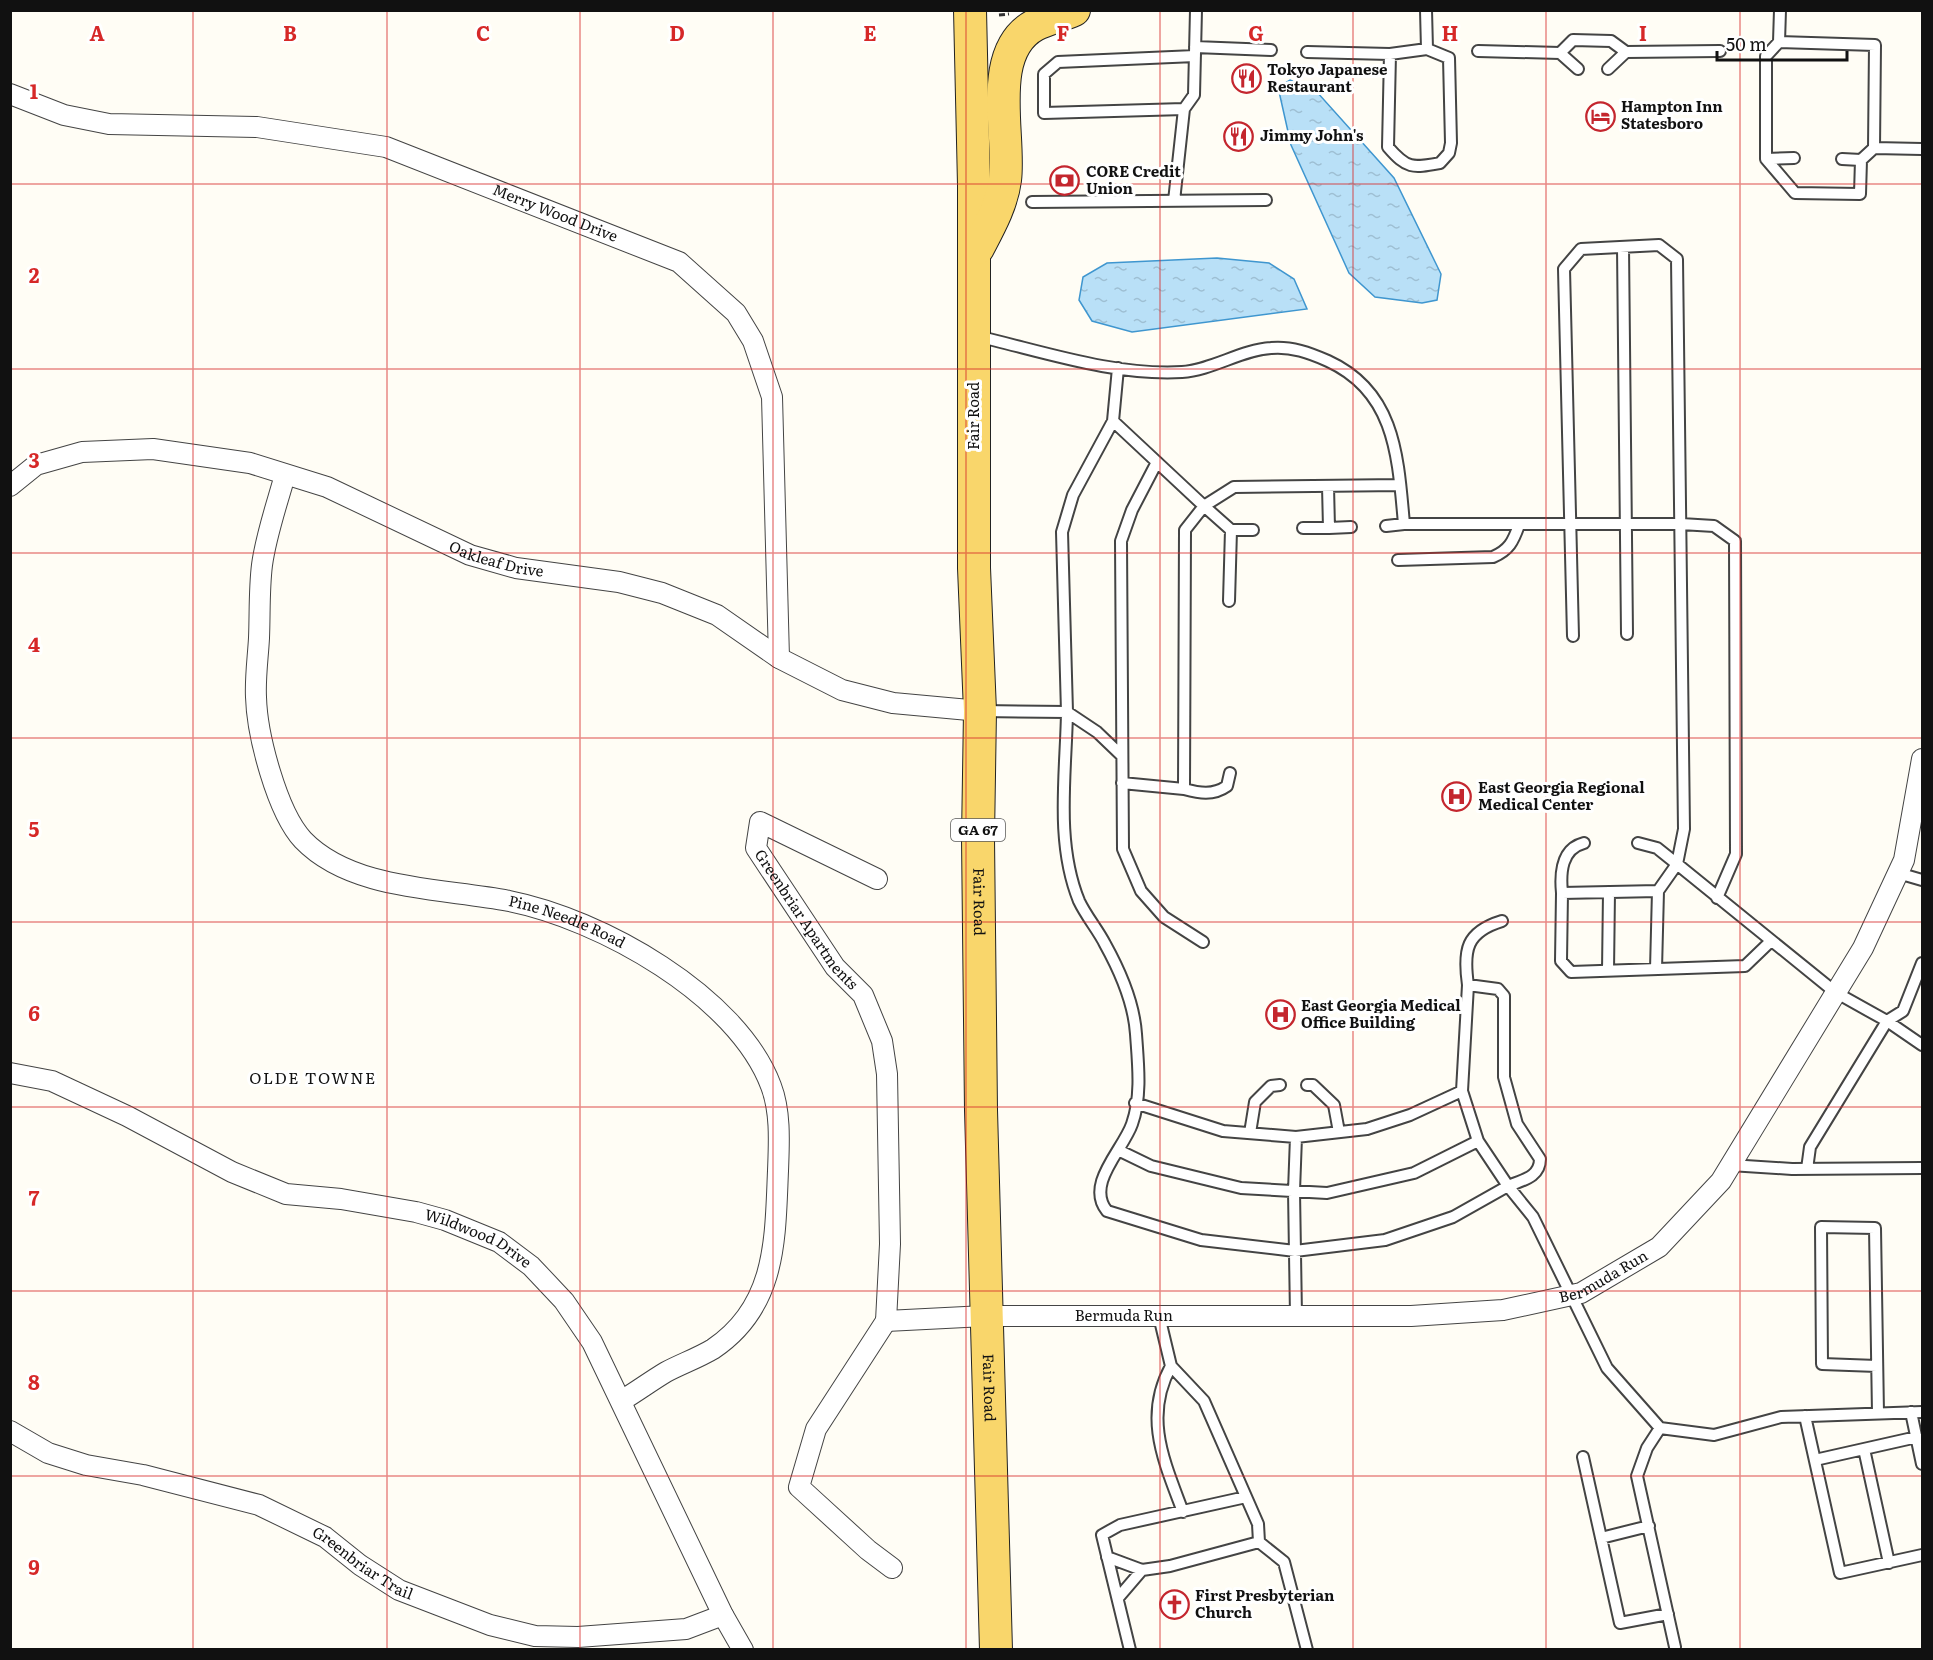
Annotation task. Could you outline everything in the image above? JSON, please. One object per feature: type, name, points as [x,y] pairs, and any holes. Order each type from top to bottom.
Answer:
[{"type":"main road","points":[[974,254],[992,222],[1005,181],[1004,82],[1010,55],[1033,26],[1074,10]]},
{"type":"main road","name":"Fair Road","points":[[985,13],[974,254],[974,567],[980,711],[978,874],[985,1316],[996,1650]]},
{"type":"street","name":"Merry Wood Drive","points":[[10,94],[64,115],[109,124],[257,127],[386,147],[679,262],[708,285],[736,313],[753,341],[772,398],[779,658]]},
{"type":"street","name":"Oakleaf Drive","points":[[10,486],[36,465],[82,453],[153,449],[250,463],[327,487],[470,555],[516,567],[619,582],[662,593],[717,615],[779,658],[842,690],[893,703],[980,711]]},
{"type":"street","name":"Pine Needle Road","points":[[285,475],[262,563],[256,699],[271,775],[287,818],[303,840],[360,876],[511,901],[564,916],[628,948],[678,977],[721,1012],[755,1054],[772,1088],[779,1135],[775,1237],[770,1273],[759,1297],[742,1324],[713,1348],[667,1372],[621,1401]]},
{"type":"street","name":"Bermuda Run","points":[[886,1321],[985,1316],[1412,1316],[1503,1310],[1581,1293],[1659,1247],[1720,1181],[1863,948],[1904,860],[1923,759]]},
{"type":"street","name":"Greenbriar Apartments","points":[[877,879],[760,822],[756,848],[835,967],[863,995],[882,1041],[886,1074],[890,1244],[886,1321]]},
{"type":"street","name":"Wildwood Drive","points":[[10,1073],[52,1082],[127,1116],[232,1172],[285,1194],[341,1199],[416,1212],[444,1220],[499,1242],[531,1266],[564,1301],[591,1342],[723,1615],[743,1650]]},
{"type":"street","points":[[886,1321],[816,1429],[799,1487],[868,1550],[892,1568]]},
{"type":"street","name":"Greenbriar Trail","points":[[10,1431],[48,1453],[86,1465],[142,1475],[259,1505],[325,1537],[360,1565],[399,1590],[490,1625],[535,1636],[613,1635],[686,1629],[723,1615]]},
{"type":"lane","points":[[1174,201],[1184,109],[1194,95],[1196,10]]},
{"type":"lane","points":[[1426,10],[1427,49]]},
{"type":"lane","points":[[1780,10],[1779,42],[1766,56],[1766,159],[1795,194],[1860,194],[1860,160]]},
{"type":"lane","points":[[1560,53],[1573,40],[1611,40],[1626,52],[1720,51]]},
{"type":"lane","points":[[1779,42],[1875,45],[1874,148]]},
{"type":"lane","points":[[1307,51],[1390,54],[1427,49],[1449,58],[1451,143],[1449,153],[1440,163],[1413,167],[1401,162],[1388,147],[1390,54]]},
{"type":"lane","points":[[1184,109],[1044,113],[1044,74],[1058,62],[1195,52],[1271,50]]},
{"type":"lane","points":[[1478,51],[1560,53],[1578,69]]},
{"type":"lane","points":[[1608,69],[1626,52]]},
{"type":"lane","points":[[1842,159],[1860,160],[1874,148],[1923,149]]},
{"type":"lane","points":[[1766,159],[1794,158]]},
{"type":"lane","points":[[1032,202],[1266,200]]},
{"type":"lane","points":[[1574,636],[1564,269],[1581,249],[1659,245],[1677,259],[1684,829],[1677,864],[1658,891],[1656,969]]},
{"type":"lane","points":[[1623,247],[1627,634]]},
{"type":"lane","points":[[974,335],[1118,368],[1184,372],[1270,348],[1304,351],[1349,371],[1377,400],[1398,458],[1404,524]]},
{"type":"lane","points":[[1118,368],[1113,421],[1073,495],[1062,532],[1067,711],[1064,843],[1080,902],[1106,945],[1134,1011],[1139,1076],[1132,1124],[1106,1172],[1101,1192],[1104,1206],[1111,1214],[1201,1240],[1295,1251],[1385,1240],[1453,1217],[1508,1186],[1534,1176],[1540,1159],[1517,1124],[1504,1077],[1504,996],[1494,988],[1468,985]]},
{"type":"lane","points":[[1113,421],[1231,530],[1253,530]]},
{"type":"lane","points":[[1157,462],[1132,510],[1121,541],[1123,849],[1141,891],[1164,916],[1203,942]]},
{"type":"lane","points":[[1184,789],[1185,530],[1204,506],[1234,487],[1400,485]]},
{"type":"lane","points":[[1328,486],[1329,528]]},
{"type":"lane","points":[[1386,526],[1404,524],[1681,524],[1714,526],[1735,541],[1736,854],[1717,898]]},
{"type":"lane","points":[[1398,560],[1493,557],[1507,551],[1519,525]]},
{"type":"lane","points":[[1303,528],[1351,527]]},
{"type":"lane","points":[[1228,601],[1231,530]]},
{"type":"lane","points":[[980,711],[1067,711],[1097,732],[1121,755]]},
{"type":"lane","points":[[1122,783],[1202,793],[1227,786],[1230,773]]},
{"type":"lane","points":[[1584,843],[1571,849],[1561,868],[1561,961],[1571,972],[1745,966],[1771,941]]},
{"type":"lane","points":[[1638,843],[1657,848],[1835,992],[1887,1021],[1923,1045]]},
{"type":"lane","points":[[1898,873],[1923,880]]},
{"type":"lane","points":[[1562,892],[1658,891]]},
{"type":"lane","points":[[1608,971],[1609,892]]},
{"type":"lane","points":[[1502,921],[1483,927],[1472,939],[1465,962],[1468,985],[1462,1091],[1478,1141],[1508,1186],[1533,1217],[1607,1368],[1660,1428],[1714,1435],[1781,1417],[1917,1412],[1917,1437],[1923,1464]]},
{"type":"lane","points":[[1807,1168],[1810,1147],[1887,1021],[1903,1011],[1923,963]]},
{"type":"lane","points":[[1250,1133],[1255,1102],[1270,1086],[1280,1085]]},
{"type":"lane","points":[[1307,1085],[1313,1085],[1334,1104],[1339,1132]]},
{"type":"lane","points":[[1135,1103],[1223,1131],[1296,1137],[1367,1129],[1410,1115],[1462,1091]]},
{"type":"lane","points":[[1296,1137],[1294,1191],[1296,1316]]},
{"type":"lane","points":[[1118,1150],[1151,1166],[1241,1188],[1327,1193],[1414,1173],[1478,1141]]},
{"type":"lane","points":[[1730,1165],[1807,1168],[1923,1168]]},
{"type":"lane","points":[[1877,1366],[1822,1364],[1821,1227],[1875,1228],[1878,1413]]},
{"type":"lane","points":[[1159,1316],[1171,1366],[1204,1401],[1258,1524],[1259,1542],[1284,1562],[1307,1650]]},
{"type":"lane","points":[[1171,1366],[1160,1386],[1155,1424],[1168,1473],[1183,1512]]},
{"type":"lane","points":[[1805,1416],[1840,1573],[1923,1555]]},
{"type":"lane","points":[[1660,1428],[1647,1448],[1637,1476],[1675,1647]]},
{"type":"lane","points":[[1815,1460],[1917,1437]]},
{"type":"lane","points":[[1864,1449],[1889,1563]]},
{"type":"lane","points":[[1583,1458],[1620,1623],[1668,1614]]},
{"type":"lane","points":[[1130,1650],[1102,1535],[1120,1525],[1246,1497]]},
{"type":"lane","points":[[1601,1538],[1649,1526]]},
{"type":"lane","points":[[1107,1557],[1142,1570],[1170,1566],[1259,1542]]},
{"type":"lane","points":[[1118,1598],[1142,1570]]},
{"type":"path","points":[[985,13],[1014,13]]},
{"type":"water","points":[[1290,80],[1317,92],[1394,178],[1441,274],[1437,300],[1422,303],[1375,297],[1349,273],[1291,145],[1278,87]]},
{"type":"water","points":[[1217,258],[1269,263],[1294,279],[1307,309],[1132,332],[1092,321],[1079,300],[1083,277],[1107,263]]},
{"type":"place","name":"Tokyo Japanese Restaurant","points":[[1246,79]]},
{"type":"place","name":"Hampton Inn Statesboro","points":[[1600,116]]},
{"type":"place","name":"Jimmy John's","points":[[1239,136]]},
{"type":"place","name":"CORE Credit Union","points":[[1065,181]]},
{"type":"place","name":"East Georgia Regional Medical Center","points":[[1457,797]]},
{"type":"place","name":"East Georgia Medical Office Building","points":[[1280,1015]]},
{"type":"place","name":"First Presbyterian Church","points":[[1174,1605]]},
{"type":"district","name":"OLDE TOWNE","points":[[313,1078]]}]
